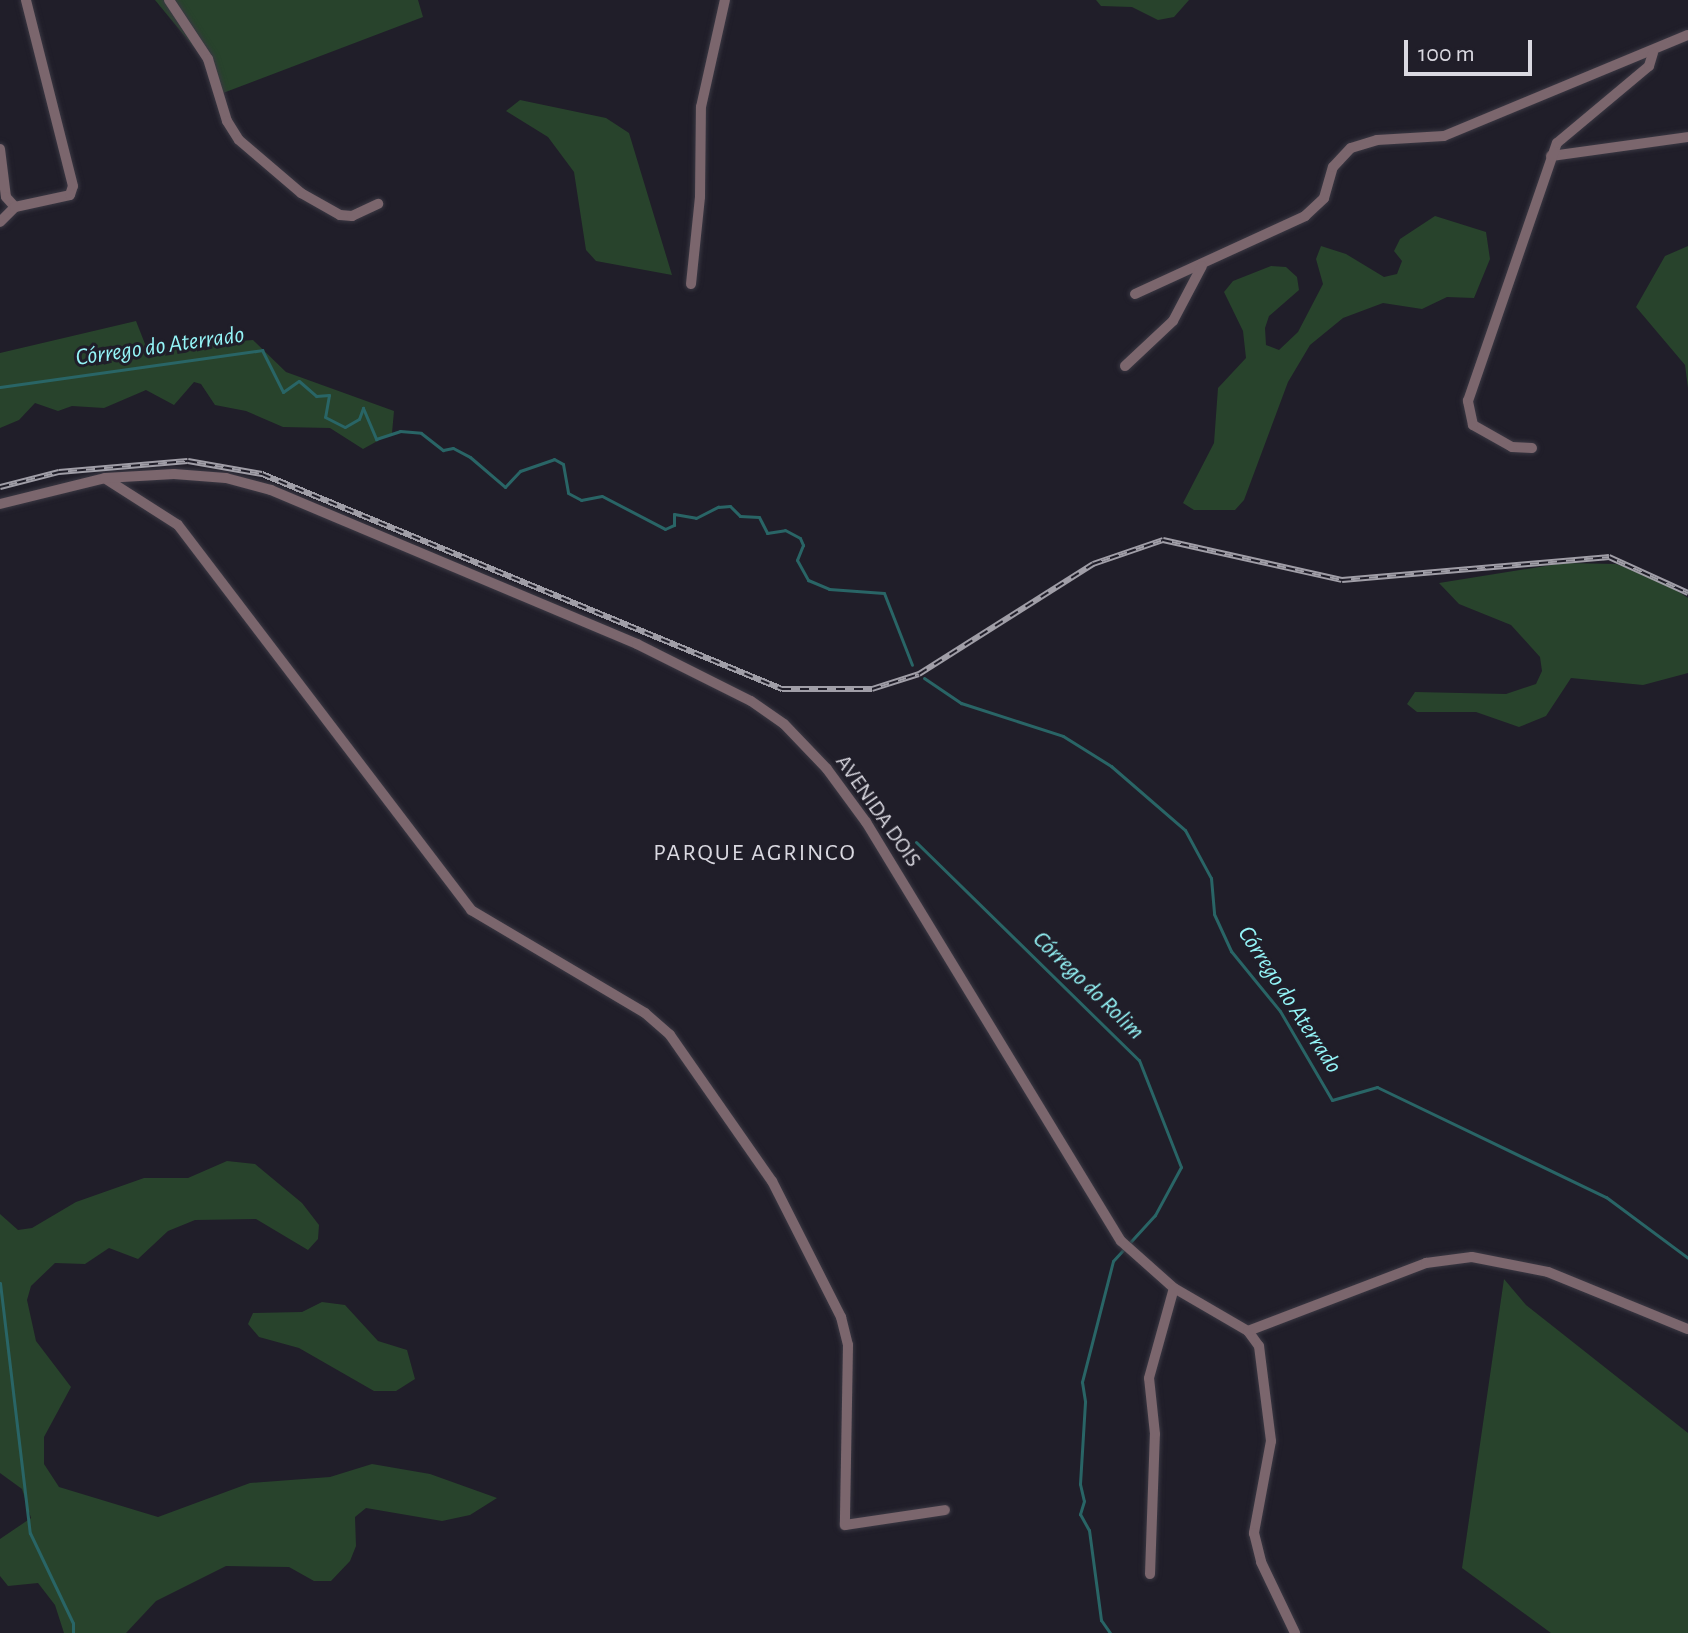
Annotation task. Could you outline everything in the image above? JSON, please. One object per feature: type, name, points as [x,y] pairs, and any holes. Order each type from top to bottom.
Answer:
[{"type":"street","points":[[0,222],[15,207],[70,195],[73,186],[26,0]]},
{"type":"street","points":[[169,0],[208,59],[227,121],[239,140],[301,193],[340,215],[352,216],[378,204]]},
{"type":"street","points":[[691,284],[700,197],[701,107],[725,0]]},
{"type":"street","points":[[1135,294],[1202,266],[1317,207],[1333,167],[1351,148],[1377,140],[1444,136],[1653,53],[1688,35]]},
{"type":"street","points":[[1532,448],[1490,437],[1473,425],[1467,413],[1551,156],[1566,132],[1649,66],[1653,53]]},
{"type":"street","points":[[1551,156],[1688,137]]},
{"type":"street","points":[[0,149],[6,197],[15,207]]},
{"type":"street","points":[[1125,366],[1173,321],[1202,266]]},
{"type":"street","name":"AVENIDA DOIS","points":[[0,504],[105,478],[203,475],[271,490],[637,644],[751,701],[784,724],[827,769],[866,822],[1127,1246],[1174,1288],[1248,1331]]},
{"type":"street","points":[[105,478],[178,525],[471,910],[645,1013],[670,1035],[772,1181],[841,1317],[848,1345],[845,1525],[945,1510]]},
{"type":"street","points":[[1295,1633],[1256,1548],[1254,1521],[1271,1441],[1262,1354],[1248,1331],[1426,1263],[1472,1257],[1548,1272],[1688,1329]]},
{"type":"street","points":[[1150,1574],[1155,1434],[1149,1378],[1174,1288]]},
{"type":"green space","points":[[155,0],[418,0],[423,17],[223,93],[211,68]]},
{"type":"green space","points":[[1096,0],[1189,0],[1174,17],[1158,20],[1132,7],[1101,6]]},
{"type":"green space","points":[[520,100],[606,118],[629,133],[672,275],[596,261],[586,250],[574,172],[548,137],[506,111]]},
{"type":"green space","points":[[1435,216],[1486,232],[1490,259],[1474,298],[1447,297],[1422,309],[1383,303],[1343,318],[1310,345],[1288,382],[1244,500],[1235,510],[1194,510],[1183,503],[1214,443],[1218,388],[1246,358],[1243,331],[1224,292],[1233,281],[1271,266],[1286,267],[1297,277],[1299,290],[1269,316],[1265,328],[1266,345],[1279,350],[1298,332],[1323,284],[1316,259],[1321,246],[1346,254],[1384,277],[1397,274],[1402,261],[1394,251],[1400,239]]},
{"type":"green space","points":[[1688,246],[1688,388],[1685,365],[1636,307],[1665,256]]},
{"type":"green space","points":[[136,321],[147,349],[253,340],[286,372],[394,411],[392,433],[363,449],[330,428],[283,427],[246,411],[215,405],[201,384],[194,382],[174,405],[146,390],[104,408],[72,406],[58,411],[35,403],[19,420],[0,428],[0,353]]},
{"type":"green space","points":[[1564,563],[1616,564],[1664,582],[1688,598],[1688,673],[1643,685],[1571,678],[1546,716],[1519,727],[1476,712],[1417,712],[1407,704],[1415,692],[1506,694],[1536,684],[1542,671],[1540,657],[1511,625],[1459,604],[1439,583]]},
{"type":"green space","points":[[227,1161],[255,1164],[302,1203],[319,1225],[318,1239],[308,1250],[256,1219],[195,1220],[168,1231],[138,1259],[109,1248],[85,1264],[55,1263],[31,1286],[27,1300],[36,1341],[71,1387],[44,1437],[44,1464],[59,1487],[158,1517],[250,1483],[330,1477],[372,1464],[430,1474],[497,1498],[470,1515],[442,1521],[366,1508],[355,1517],[356,1546],[350,1561],[331,1581],[314,1581],[289,1567],[226,1566],[156,1601],[126,1633],[64,1633],[55,1605],[38,1583],[8,1586],[0,1576],[0,1539],[31,1518],[22,1489],[0,1473],[0,1214],[18,1230],[32,1228],[76,1202],[144,1178],[188,1178]]},
{"type":"green space","points":[[1504,1279],[1526,1305],[1688,1433],[1688,1633],[1551,1633],[1462,1568]]},
{"type":"green space","points":[[322,1302],[345,1305],[378,1341],[407,1350],[415,1379],[396,1391],[374,1391],[299,1348],[259,1337],[248,1324],[253,1313],[302,1312]]},
{"type":"waterway","name":"Córrego do Aterrado","points":[[0,387],[262,350],[283,392],[299,381],[316,396],[329,395],[325,417],[345,427],[359,419],[363,408],[376,439],[400,431],[421,433],[443,450],[453,448],[470,457],[505,487],[520,471],[554,459],[563,464],[568,493],[581,500],[602,496],[665,529],[674,525],[674,514],[696,518],[718,507],[730,506],[740,516],[759,517],[767,533],[785,530],[800,538],[803,545],[797,560],[808,580],[829,589],[884,593],[912,665]]},
{"type":"waterway","name":"Córrego do Aterrado","points":[[924,678],[961,703],[1063,736],[1111,766],[1185,830],[1211,878],[1214,914],[1231,951],[1280,1011],[1332,1100],[1377,1087],[1606,1197],[1688,1258]]},
{"type":"waterway","name":"Córrego do Rolim","points":[[916,842],[1139,1060],[1181,1167],[1155,1215],[1113,1261],[1082,1382],[1085,1402],[1080,1484],[1084,1501],[1080,1514],[1089,1530],[1101,1620],[1110,1633]]},
{"type":"waterway","points":[[0,1283],[30,1533],[73,1623],[73,1633]]},
{"type":"railway","points":[[0,487],[59,472],[188,461],[262,474],[782,689],[872,689],[919,674],[1093,564],[1163,540],[1342,580],[1609,557],[1688,593]]},
{"type":"district","name":"PARQUE AGRINCO","points":[[755,854]]}]
